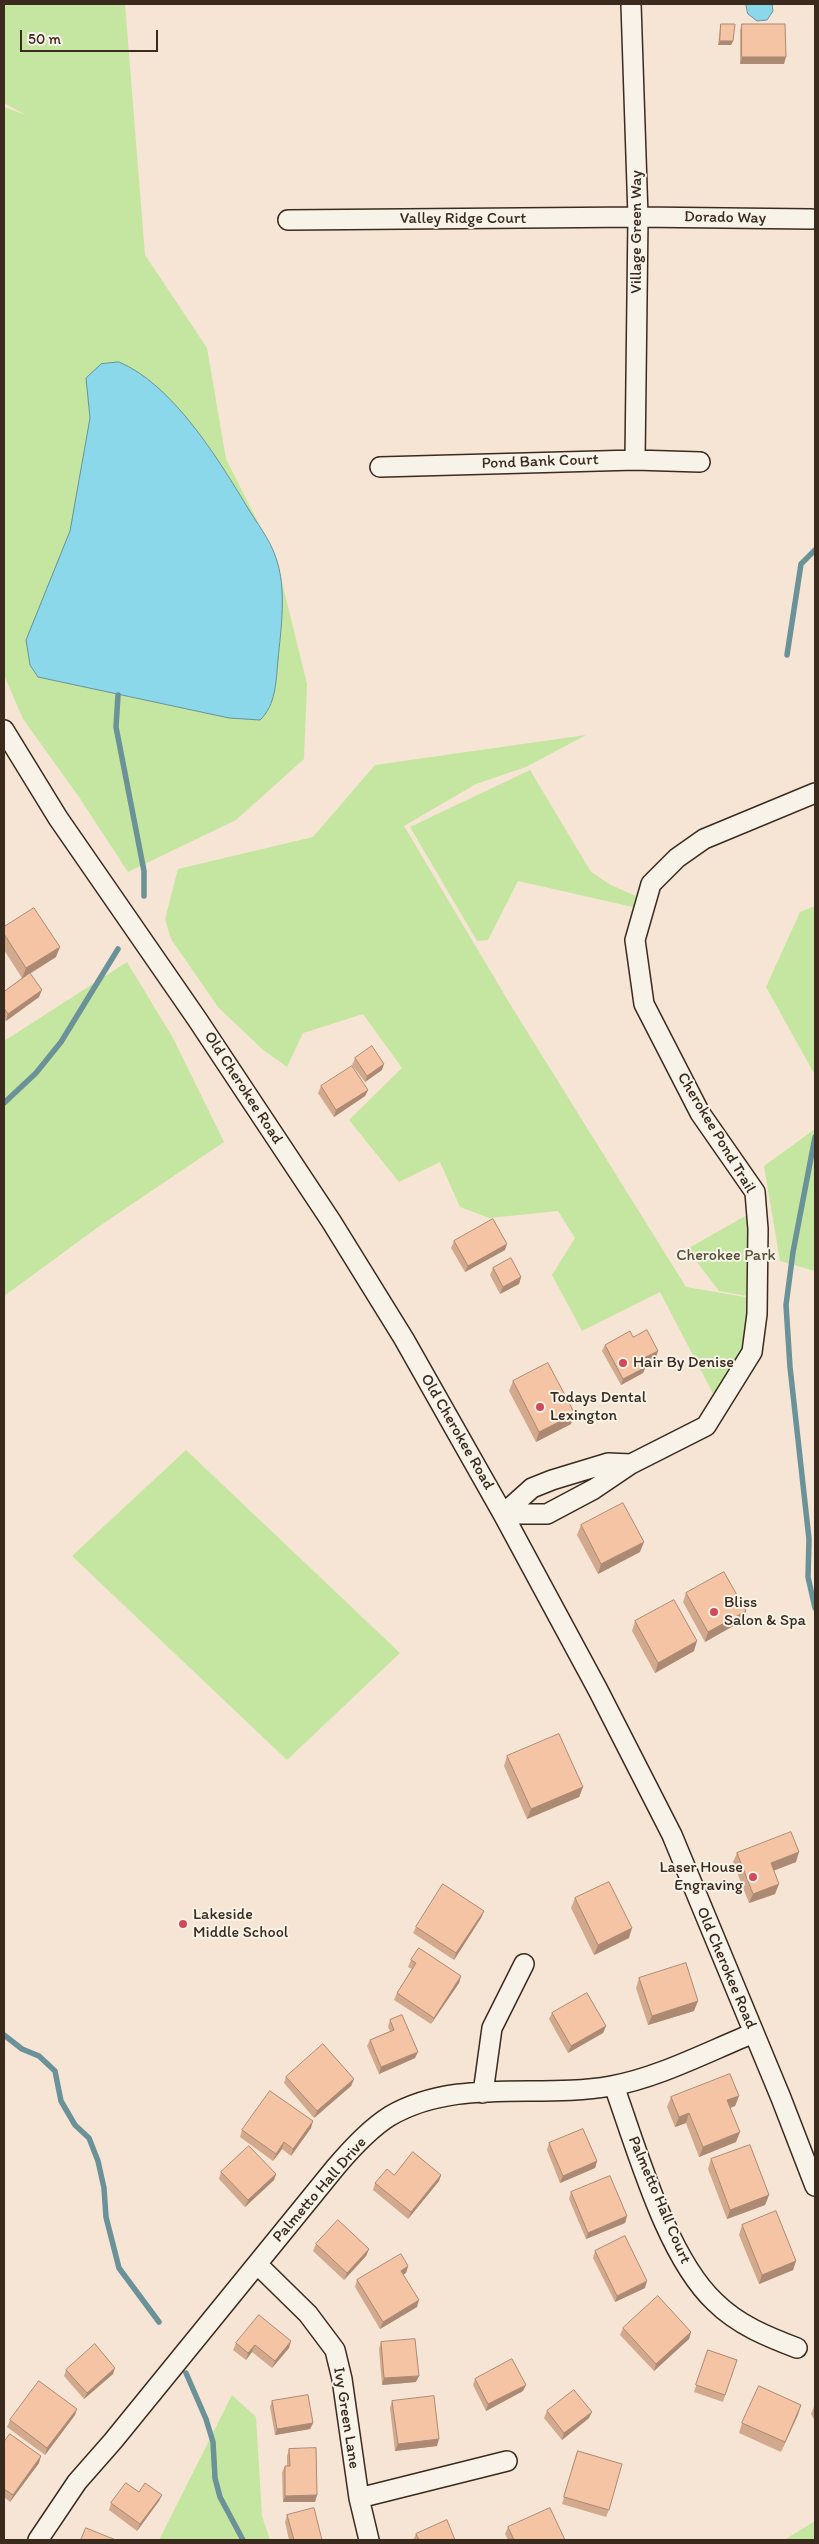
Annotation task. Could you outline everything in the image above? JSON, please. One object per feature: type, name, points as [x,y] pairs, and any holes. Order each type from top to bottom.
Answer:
[{"type":"street","name":"Village Green Way","points":[[631,4],[638,217],[635,460]]},
{"type":"street","name":"Dorado Way","points":[[638,217],[812,219]]},
{"type":"street","name":"Valley Ridge Court","points":[[288,220],[638,217]]},
{"type":"street","name":"Pond Bank Court","points":[[380,467],[635,460],[700,462]]},
{"type":"street","name":"Old Cherokee Road","points":[[4,730],[58,818],[197,1018],[331,1222],[404,1339],[503,1514],[598,1690],[672,1835],[754,2032],[815,2186]]},
{"type":"street","name":"Cherokee Pond Trail","points":[[503,1514],[547,1514],[594,1489],[631,1464],[706,1426],[752,1352],[757,1314],[758,1230],[755,1192],[700,1113],[644,1004],[635,940],[651,884],[677,858],[704,839],[815,793]]},
{"type":"street","name":"Cherokee Pond Trail","points":[[503,1514],[532,1488],[552,1480],[608,1463],[631,1464]]},
{"type":"street","points":[[483,2092],[492,2028],[524,1964]]},
{"type":"street","name":"Palmetto Hall Drive","points":[[38,2540],[77,2482],[358,2142],[390,2116],[432,2099],[483,2092],[579,2091],[614,2086],[657,2072],[754,2032]]},
{"type":"street","name":"Palmetto Hall Court","points":[[614,2086],[655,2198],[676,2248],[693,2278],[715,2302],[741,2322],[765,2336],[798,2348]]},
{"type":"street","name":"Ivy Green Lane","points":[[257,2264],[308,2314],[335,2350],[342,2379],[358,2498],[369,2540]]},
{"type":"street","points":[[358,2498],[507,2461]]},
{"type":"green space","points":[[4,4],[125,4],[145,255],[207,348],[226,459],[276,558],[307,684],[304,759],[236,820],[128,872],[79,797],[23,719],[4,675],[4,107],[26,115],[4,103]]},
{"type":"green space","points":[[586,735],[526,767],[476,784],[404,826],[513,1009],[686,1287],[757,1299],[752,1352],[719,1405],[660,1292],[582,1331],[552,1275],[575,1238],[558,1211],[489,1218],[460,1207],[440,1162],[399,1182],[349,1120],[402,1068],[363,1014],[303,1033],[287,1067],[262,1049],[218,1007],[171,939],[165,919],[178,869],[313,837],[375,765]]},
{"type":"green space","points":[[530,770],[591,872],[611,885],[636,896],[633,907],[518,881],[488,940],[477,941],[410,827]]},
{"type":"green space","points":[[815,906],[815,1075],[766,987],[800,912]]},
{"type":"green space","points":[[127,962],[173,1038],[224,1142],[101,1225],[4,1296],[4,1041]]},
{"type":"green space","points":[[815,1129],[815,1271],[780,1261],[764,1166]]},
{"type":"green space","name":"Cherokee Park","points":[[747,1215],[750,1222],[753,1297],[719,1291],[687,1249]]},
{"type":"green space","points":[[186,1450],[400,1653],[287,1760],[72,1556]]},
{"type":"green space","points":[[232,2395],[256,2417],[262,2516],[270,2540],[159,2540]]},
{"type":"green space","points":[[815,2521],[815,2540],[784,2540]]},
{"type":"water","points":[[746,4],[772,4],[773,11],[767,20],[757,21],[748,14]]},
{"type":"water","points":[[119,362],[138,372],[157,387],[192,424],[207,444],[273,551],[281,583],[282,622],[274,692],[269,707],[260,720],[229,718],[38,677],[30,665],[26,640],[70,531],[90,418],[86,378],[101,364]]},
{"type":"building","points":[[721,24],[735,24],[733,41],[720,41]]},
{"type":"building","points":[[742,24],[785,24],[786,57],[742,57]]},
{"type":"building","points":[[34,908],[60,947],[26,968],[4,934],[4,927]]},
{"type":"building","points":[[30,973],[42,990],[8,1014],[4,1008],[4,992]]},
{"type":"building","points":[[372,1046],[384,1064],[367,1076],[355,1058]]},
{"type":"building","points":[[352,1066],[368,1090],[336,1110],[321,1086]]},
{"type":"building","points":[[493,1219],[507,1244],[468,1266],[454,1241]]},
{"type":"building","points":[[511,1258],[521,1277],[503,1287],[493,1268]]},
{"type":"building","points":[[647,1330],[658,1351],[642,1359],[646,1367],[623,1379],[605,1345],[630,1331],[633,1337]]},
{"type":"building","name":"Todays Dental Lexington","points":[[548,1363],[575,1414],[539,1432],[513,1381]]},
{"type":"building","points":[[623,1503],[644,1542],[601,1564],[581,1525]]},
{"type":"building","points":[[724,1572],[746,1611],[708,1632],[686,1593]]},
{"type":"building","points":[[674,1600],[697,1641],[658,1663],[635,1621]]},
{"type":"building","points":[[559,1734],[583,1787],[531,1809],[507,1756]]},
{"type":"building","points":[[791,1832],[799,1852],[771,1863],[779,1884],[753,1894],[737,1853]]},
{"type":"building","points":[[609,1882],[632,1928],[598,1945],[575,1898]]},
{"type":"building","points":[[443,1884],[484,1911],[456,1953],[416,1927]]},
{"type":"building","points":[[419,1948],[461,1976],[434,2018],[397,1993],[416,1963],[411,1960]]},
{"type":"building","points":[[686,1963],[698,2001],[652,2016],[639,1978]]},
{"type":"building","points":[[587,1993],[606,2026],[571,2046],[552,2013]]},
{"type":"building","points":[[402,2015],[418,2052],[381,2067],[370,2040],[394,2030],[390,2020]]},
{"type":"building","points":[[323,2044],[354,2079],[317,2111],[286,2077]]},
{"type":"building","points":[[730,2074],[739,2096],[727,2100],[740,2132],[703,2147],[689,2113],[679,2117],[671,2097]]},
{"type":"building","points":[[270,2091],[313,2121],[293,2149],[284,2142],[276,2154],[242,2130]]},
{"type":"building","points":[[583,2129],[597,2161],[563,2176],[549,2143]]},
{"type":"building","points":[[750,2145],[769,2195],[730,2210],[711,2159]]},
{"type":"building","points":[[249,2146],[276,2174],[248,2200],[221,2172]]},
{"type":"building","points":[[413,2152],[441,2175],[411,2212],[375,2183],[387,2169],[394,2175]]},
{"type":"building","points":[[610,2176],[627,2216],[588,2233],[571,2192]]},
{"type":"building","points":[[776,2211],[796,2261],[762,2275],[742,2225]]},
{"type":"building","points":[[338,2220],[369,2249],[347,2273],[316,2244]]},
{"type":"building","points":[[625,2236],[647,2281],[617,2296],[595,2251]]},
{"type":"building","points":[[401,2254],[408,2266],[401,2271],[419,2300],[383,2322],[357,2280]]},
{"type":"building","points":[[658,2296],[691,2332],[656,2364],[623,2328]]},
{"type":"building","points":[[259,2315],[291,2341],[275,2361],[255,2345],[248,2353],[236,2343]]},
{"type":"building","points":[[415,2339],[419,2376],[384,2378],[381,2342]]},
{"type":"building","points":[[95,2344],[115,2368],[87,2393],[66,2370]]},
{"type":"building","points":[[708,2350],[737,2360],[725,2395],[696,2385]]},
{"type":"building","points":[[512,2359],[526,2385],[488,2404],[475,2379]]},
{"type":"building","points":[[39,2381],[77,2409],[47,2448],[10,2420]]},
{"type":"building","points":[[759,2386],[801,2405],[785,2442],[742,2423]]},
{"type":"building","points":[[574,2390],[592,2412],[564,2433],[547,2411]]},
{"type":"building","points":[[308,2395],[313,2423],[277,2429],[272,2401]]},
{"type":"building","points":[[434,2396],[439,2439],[398,2444],[392,2401]]},
{"type":"building","points":[[10,2434],[41,2456],[13,2495],[4,2489],[4,2442]]},
{"type":"building","points":[[316,2448],[317,2495],[285,2496],[285,2466],[290,2466],[289,2449]]},
{"type":"building","points":[[578,2451],[622,2464],[609,2510],[564,2497]]},
{"type":"building","points":[[126,2483],[139,2492],[145,2483],[162,2495],[140,2524],[111,2503]]},
{"type":"building","points":[[314,2508],[322,2540],[294,2540],[287,2515]]},
{"type":"building","points":[[550,2508],[565,2540],[514,2540],[508,2527]]},
{"type":"building","points":[[447,2520],[455,2540],[419,2540],[416,2534]]},
{"type":"building","points":[[86,2528],[116,2540],[81,2540]]},
{"type":"waterway","points":[[787,655],[801,564],[815,550]]},
{"type":"waterway","points":[[118,695],[116,727],[144,871],[144,896]]},
{"type":"waterway","points":[[4,1103],[36,1073],[61,1042],[118,949]]},
{"type":"waterway","points":[[815,1137],[793,1252],[786,1305],[790,1367],[809,1539],[808,1577],[815,1608]]},
{"type":"waterway","points":[[4,2035],[22,2049],[39,2056],[55,2071],[61,2101],[75,2125],[89,2138],[98,2161],[104,2188],[106,2217],[119,2268],[159,2322]]},
{"type":"waterway","points":[[186,2373],[206,2419],[213,2442],[215,2478],[220,2497],[243,2540]]},
{"type":"place","name":"Hair By Denise","points":[[623,1363]]},
{"type":"place","name":"Todays Dental Lexington","points":[[540,1407]]},
{"type":"place","name":"Bliss Salon & Spa","points":[[714,1612]]},
{"type":"place","name":"Laser House Engraving","points":[[753,1877]]},
{"type":"place","name":"Lakeside Middle School","points":[[183,1924]]}]
